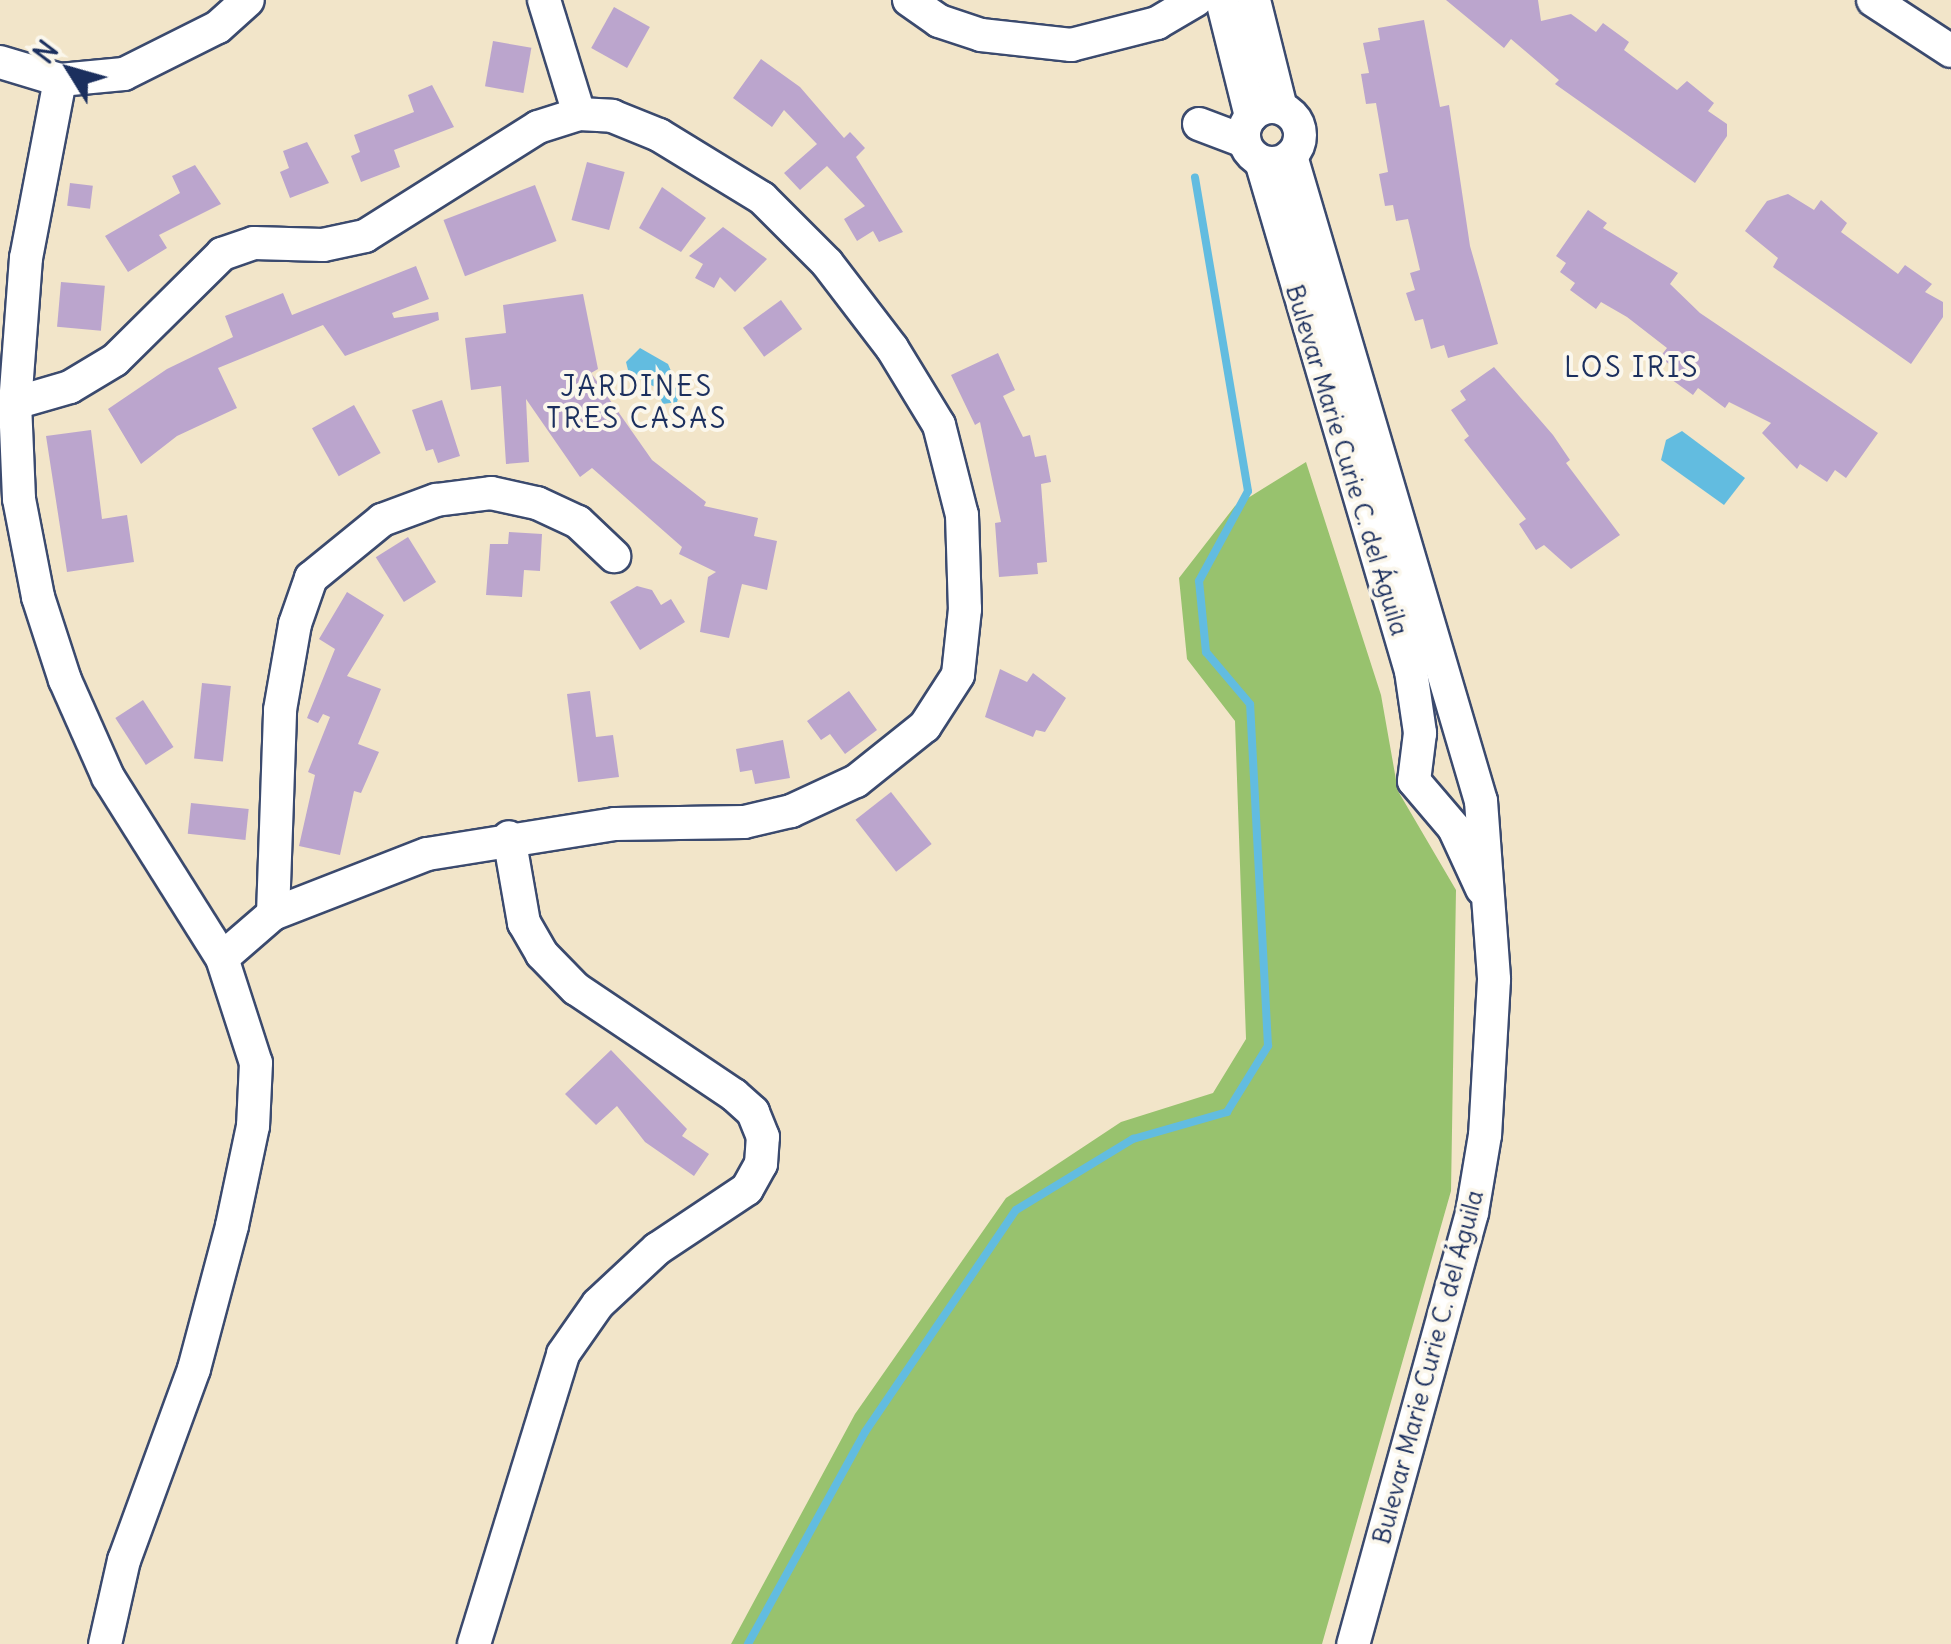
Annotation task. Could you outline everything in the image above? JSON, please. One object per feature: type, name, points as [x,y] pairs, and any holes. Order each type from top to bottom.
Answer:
[{"type":"street","points":[[0,62],[60,80],[124,74],[218,27],[248,0]]},
{"type":"street","points":[[544,0],[580,114]]},
{"type":"street","points":[[909,0],[939,21],[981,35],[1071,45],[1157,23],[1196,0]]},
{"type":"street","points":[[1222,0],[1266,136]]},
{"type":"street","points":[[1254,0],[1266,136]]},
{"type":"street","points":[[1873,0],[1951,51]]},
{"type":"street","points":[[60,80],[26,258],[10,382],[19,499],[38,597],[65,680],[108,777],[222,958],[256,1062],[253,1126],[194,1370],[124,1560],[105,1644]]},
{"type":"street","points":[[10,382],[70,387],[115,360],[222,254],[254,242],[323,245],[365,236],[538,127],[580,114],[612,116],[660,135],[762,198],[826,263],[892,348],[940,425],[962,515],[963,626],[958,675],[925,726],[856,781],[791,811],[744,822],[614,824],[509,837],[427,854],[274,914],[222,958]]},
{"type":"street","points":[[1199,124],[1266,136]]},
{"type":"street","name":"Bulevar Marie Curie C. del Águila","points":[[1266,136],[1468,759],[1487,846],[1492,1062],[1472,1213],[1352,1644]]},
{"type":"street","name":"Bulevar Marie Curie C. del Águila","points":[[1266,136],[1411,671],[1420,733],[1414,781],[1454,828],[1489,907]]},
{"type":"street","points":[[274,914],[280,710],[294,624],[312,578],[382,520],[436,500],[491,493],[537,503],[578,522],[614,556]]},
{"type":"street","points":[[1414,761],[1440,742],[1468,759],[1455,795],[1424,794]]},
{"type":"street","points":[[474,1644],[563,1354],[598,1304],[657,1249],[747,1189],[761,1164],[763,1137],[754,1112],[734,1094],[576,990],[542,954],[524,923],[509,837]]},
{"type":"green space","points":[[1306,462],[1381,695],[1398,791],[1456,890],[1451,1191],[1322,1644],[731,1644],[855,1414],[1006,1198],[1121,1122],[1213,1093],[1246,1039],[1235,721],[1187,659],[1179,578],[1235,506]]},
{"type":"water","points":[[640,348],[668,364],[680,392],[677,402],[663,404],[655,387],[629,374],[626,362]]},
{"type":"water","points":[[1682,431],[1745,478],[1724,505],[1661,460],[1666,440]]},
{"type":"building","points":[[1446,0],[1538,0],[1541,21],[1571,14],[1596,32],[1603,23],[1629,42],[1624,50],[1677,90],[1687,81],[1714,103],[1708,111],[1727,124],[1727,136],[1695,183],[1555,84],[1559,80],[1511,39],[1504,48]]},
{"type":"building","points":[[614,7],[650,27],[627,68],[591,48]]},
{"type":"building","points":[[1424,20],[1440,107],[1449,105],[1470,246],[1498,344],[1448,358],[1444,345],[1431,349],[1423,319],[1415,321],[1406,293],[1415,290],[1410,273],[1420,270],[1408,219],[1396,221],[1393,205],[1385,206],[1379,174],[1388,172],[1376,103],[1366,104],[1361,74],[1369,73],[1363,43],[1380,40],[1378,28]]},
{"type":"building","points":[[493,41],[531,48],[523,93],[485,86]]},
{"type":"building","points":[[761,59],[800,87],[844,138],[850,132],[865,148],[856,157],[903,232],[879,242],[873,231],[857,241],[844,219],[865,206],[827,166],[800,190],[784,173],[817,144],[784,110],[772,127],[733,98]]},
{"type":"building","points":[[432,85],[454,127],[394,150],[400,167],[361,182],[351,156],[360,152],[354,135],[414,112],[408,95]]},
{"type":"building","points":[[307,142],[329,183],[290,198],[280,172],[289,168],[283,151]]},
{"type":"building","points":[[587,162],[625,172],[609,230],[571,220]]},
{"type":"building","points":[[195,165],[221,204],[159,235],[167,248],[128,272],[105,236],[180,193],[172,176]]},
{"type":"building","points":[[70,183],[93,186],[90,209],[67,206]]},
{"type":"building","points":[[535,185],[557,241],[465,276],[444,220]]},
{"type":"building","points":[[662,187],[706,218],[681,252],[639,228]]},
{"type":"building","points":[[1788,194],[1814,210],[1821,200],[1847,223],[1841,232],[1898,274],[1905,265],[1932,284],[1925,292],[1943,302],[1943,317],[1911,364],[1773,267],[1778,258],[1745,231],[1767,201]]},
{"type":"building","points":[[1588,210],[1607,223],[1603,228],[1678,273],[1670,284],[1700,313],[1878,433],[1846,478],[1835,470],[1827,482],[1800,464],[1797,469],[1762,433],[1771,423],[1729,402],[1725,408],[1698,388],[1693,395],[1668,377],[1674,368],[1660,357],[1667,348],[1627,317],[1601,302],[1596,309],[1570,290],[1575,283],[1560,272],[1566,263],[1556,256]]},
{"type":"building","points":[[723,227],[767,259],[735,292],[720,277],[714,288],[695,278],[703,264],[689,256]]},
{"type":"building","points":[[416,266],[429,299],[392,313],[394,318],[438,312],[439,320],[345,356],[323,325],[218,368],[237,408],[177,436],[141,464],[108,409],[167,369],[233,337],[225,316],[283,293],[292,315]]},
{"type":"building","points":[[61,282],[105,286],[101,331],[57,327]]},
{"type":"building","points":[[583,294],[598,369],[591,373],[652,460],[706,502],[704,506],[758,518],[754,536],[777,541],[767,590],[742,584],[729,638],[700,632],[708,577],[716,572],[679,554],[682,547],[592,468],[580,477],[526,399],[529,462],[506,464],[501,386],[471,390],[465,338],[506,333],[503,305]]},
{"type":"building","points":[[781,300],[802,329],[764,357],[743,328]]},
{"type":"building","points":[[998,353],[1015,390],[1003,396],[1023,437],[1030,435],[1035,457],[1046,455],[1051,482],[1041,484],[1047,562],[1037,563],[1038,574],[999,577],[995,523],[1001,522],[980,422],[975,425],[951,375]]},
{"type":"building","points":[[1494,367],[1553,435],[1570,460],[1566,463],[1620,535],[1571,569],[1544,545],[1536,550],[1519,524],[1526,519],[1464,440],[1469,436],[1451,410],[1466,400],[1460,391]]},
{"type":"building","points":[[442,400],[460,456],[438,463],[433,449],[426,451],[412,410]]},
{"type":"building","points":[[354,405],[381,453],[339,476],[312,428]]},
{"type":"building","points":[[91,430],[102,519],[127,515],[134,562],[67,572],[46,436]]},
{"type":"building","points":[[509,532],[542,534],[540,571],[524,570],[522,597],[486,595],[490,544],[508,544]]},
{"type":"building","points":[[408,537],[436,582],[404,602],[376,557]]},
{"type":"building","points":[[637,586],[652,590],[661,605],[671,599],[685,622],[640,650],[610,602]]},
{"type":"building","points":[[347,592],[384,615],[347,676],[381,689],[358,744],[379,752],[361,793],[354,791],[340,855],[299,846],[315,775],[308,772],[330,717],[323,714],[318,723],[307,718],[335,649],[319,639]]},
{"type":"building","points":[[1000,669],[1027,682],[1033,673],[1066,698],[1045,732],[1036,730],[1033,737],[985,717]]},
{"type":"building","points":[[202,683],[231,686],[223,762],[194,759]]},
{"type":"building","points":[[590,691],[596,737],[613,735],[619,777],[578,782],[567,694]]},
{"type":"building","points":[[849,691],[877,730],[845,754],[830,734],[821,740],[807,721]]},
{"type":"building","points":[[143,700],[173,747],[146,765],[115,718]]},
{"type":"building","points":[[783,740],[790,778],[755,784],[752,770],[740,772],[736,749]]},
{"type":"building","points":[[891,792],[932,844],[896,872],[856,820]]},
{"type":"building","points":[[191,803],[249,809],[245,840],[188,834]]},
{"type":"building","points":[[611,1050],[687,1129],[682,1136],[709,1154],[694,1176],[645,1142],[617,1106],[596,1125],[565,1094]]},
{"type":"waterway","points":[[748,1644],[865,1432],[1016,1210],[1133,1139],[1227,1112],[1268,1046],[1250,704],[1206,652],[1199,581],[1248,491],[1195,177]]},
{"type":"district","name":"LOS IRIS","points":[[1632,367]]},
{"type":"district","name":"JARDINES TRES CASAS","points":[[637,402]]}]
